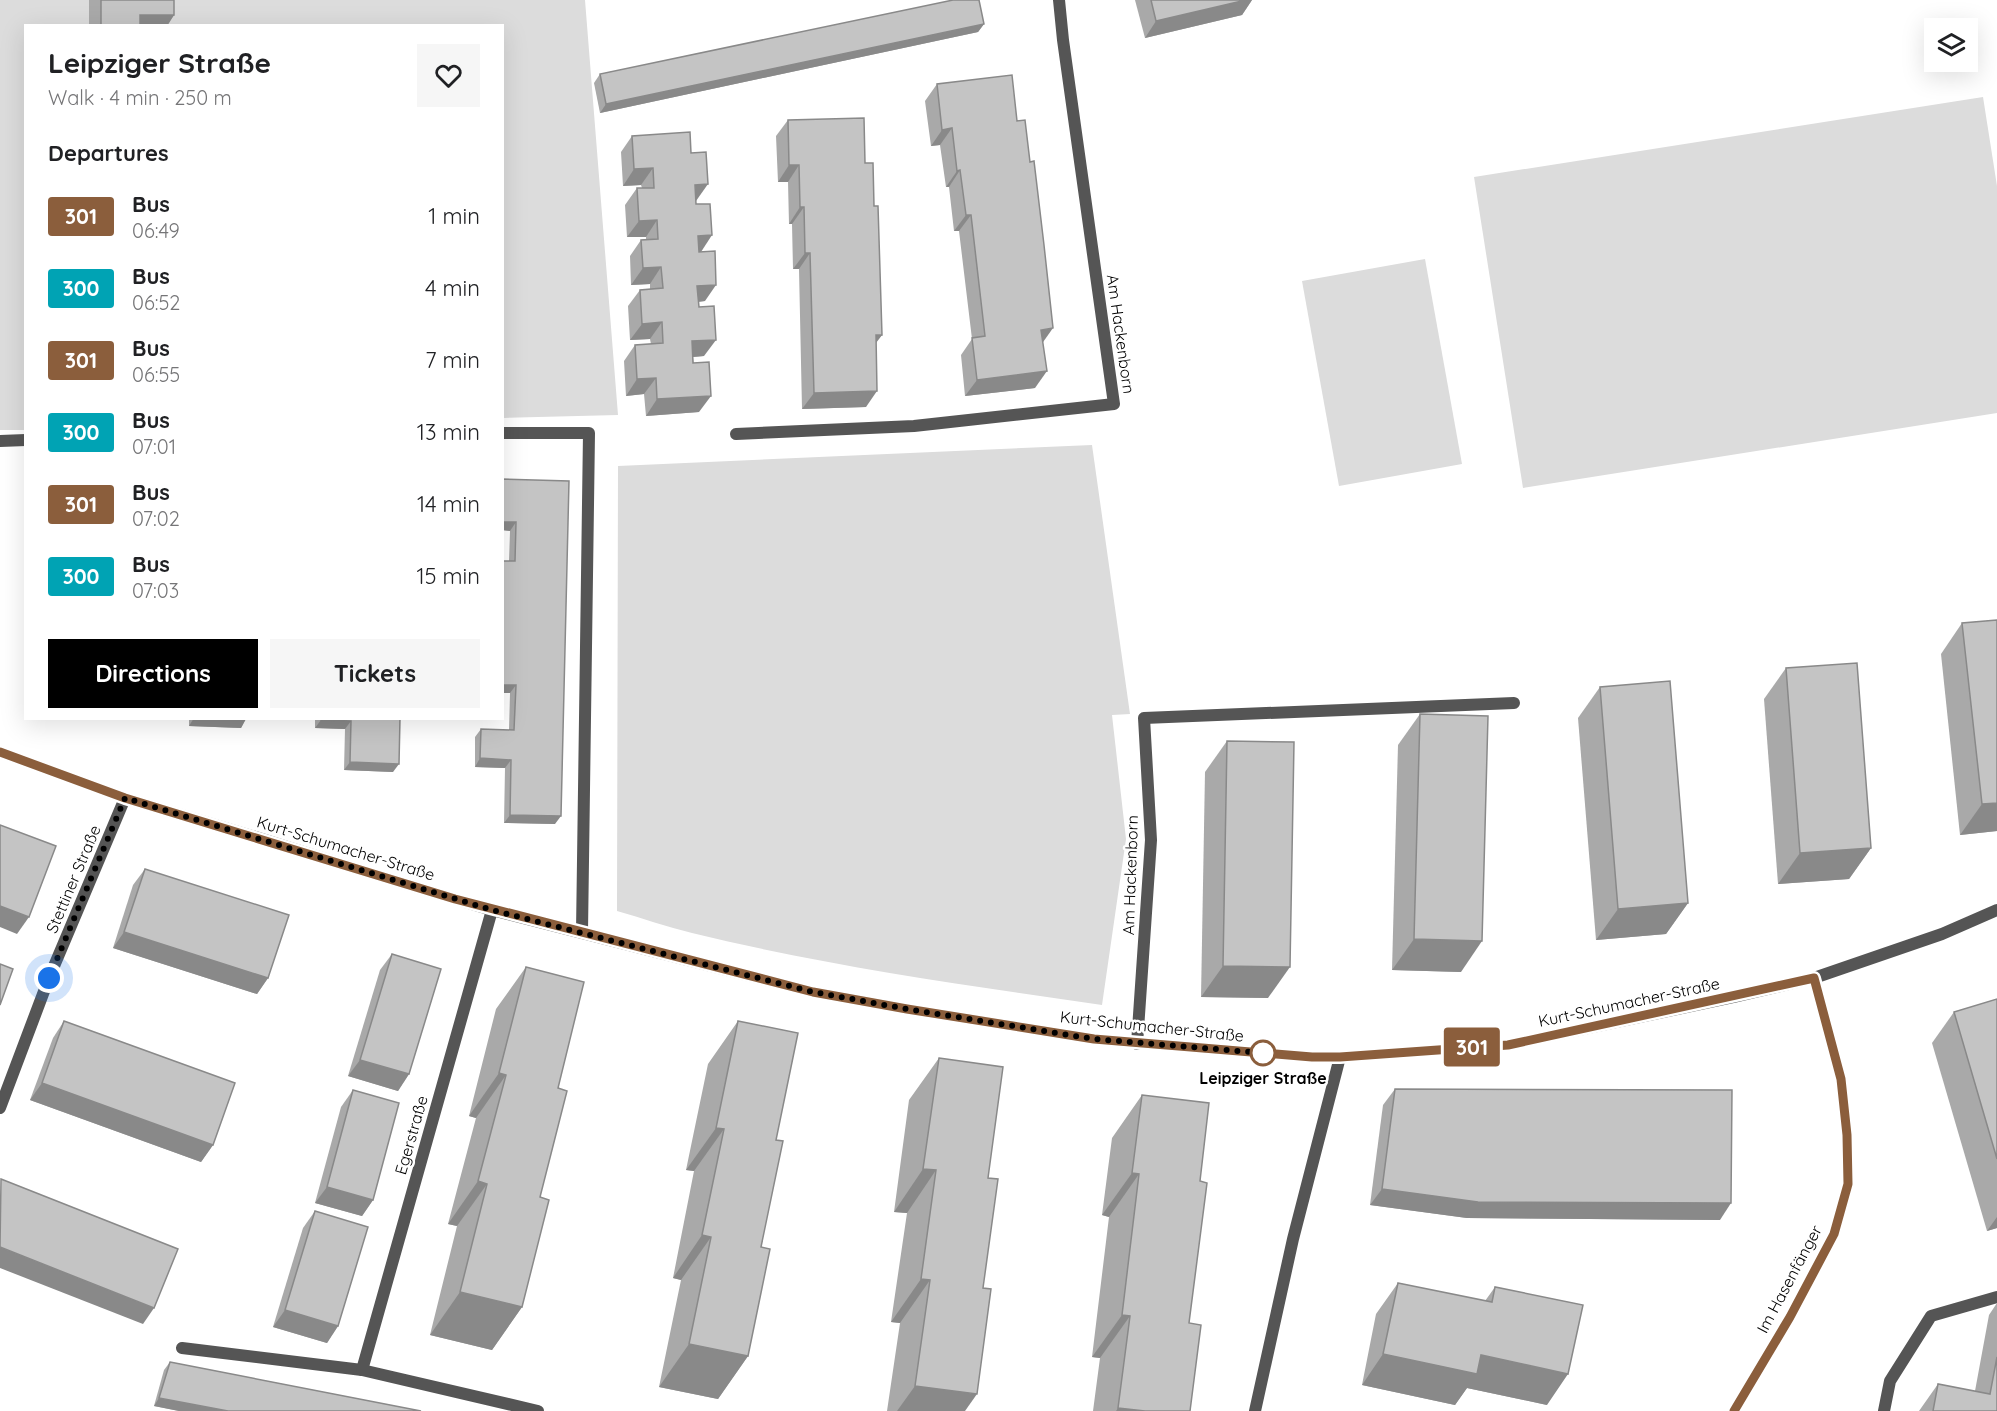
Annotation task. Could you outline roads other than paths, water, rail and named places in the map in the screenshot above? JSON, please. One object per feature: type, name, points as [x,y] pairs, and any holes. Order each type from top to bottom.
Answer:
[{"type":"street","name":"Am Hackenborn","points":[[736,434],[914,426],[1114,404],[1059,0]]},
{"type":"street","points":[[504,433],[589,433],[582,932]]},
{"type":"street","points":[[0,441],[24,440]]},
{"type":"street","name":"Am Hackenborn","points":[[1137,1044],[1151,840],[1144,718],[1514,703]]},
{"type":"street","name":"Kurt-Schumacher-Straße","points":[[0,752],[125,798],[492,910],[813,992],[919,1011],[1137,1044],[1312,1057],[1508,1045],[1814,978],[1942,934],[1997,910]]},
{"type":"street","name":"Stettiner Straße","points":[[0,1108],[49,978],[125,798]]},
{"type":"street","name":"Egerstraße","points":[[362,1370],[492,910]]},
{"type":"street","name":"Im Hasenfänger","points":[[1734,1411],[1790,1317],[1834,1234],[1848,1184],[1847,1135],[1841,1079],[1814,978]]},
{"type":"street","points":[[1255,1411],[1293,1239],[1340,1057]]},
{"type":"street","points":[[1884,1411],[1890,1381],[1931,1316],[1997,1297]]},
{"type":"street","points":[[182,1348],[362,1370],[538,1411]]},
{"type":"place","name":"Leipziger Straße","points":[[1263,1053]]}]
